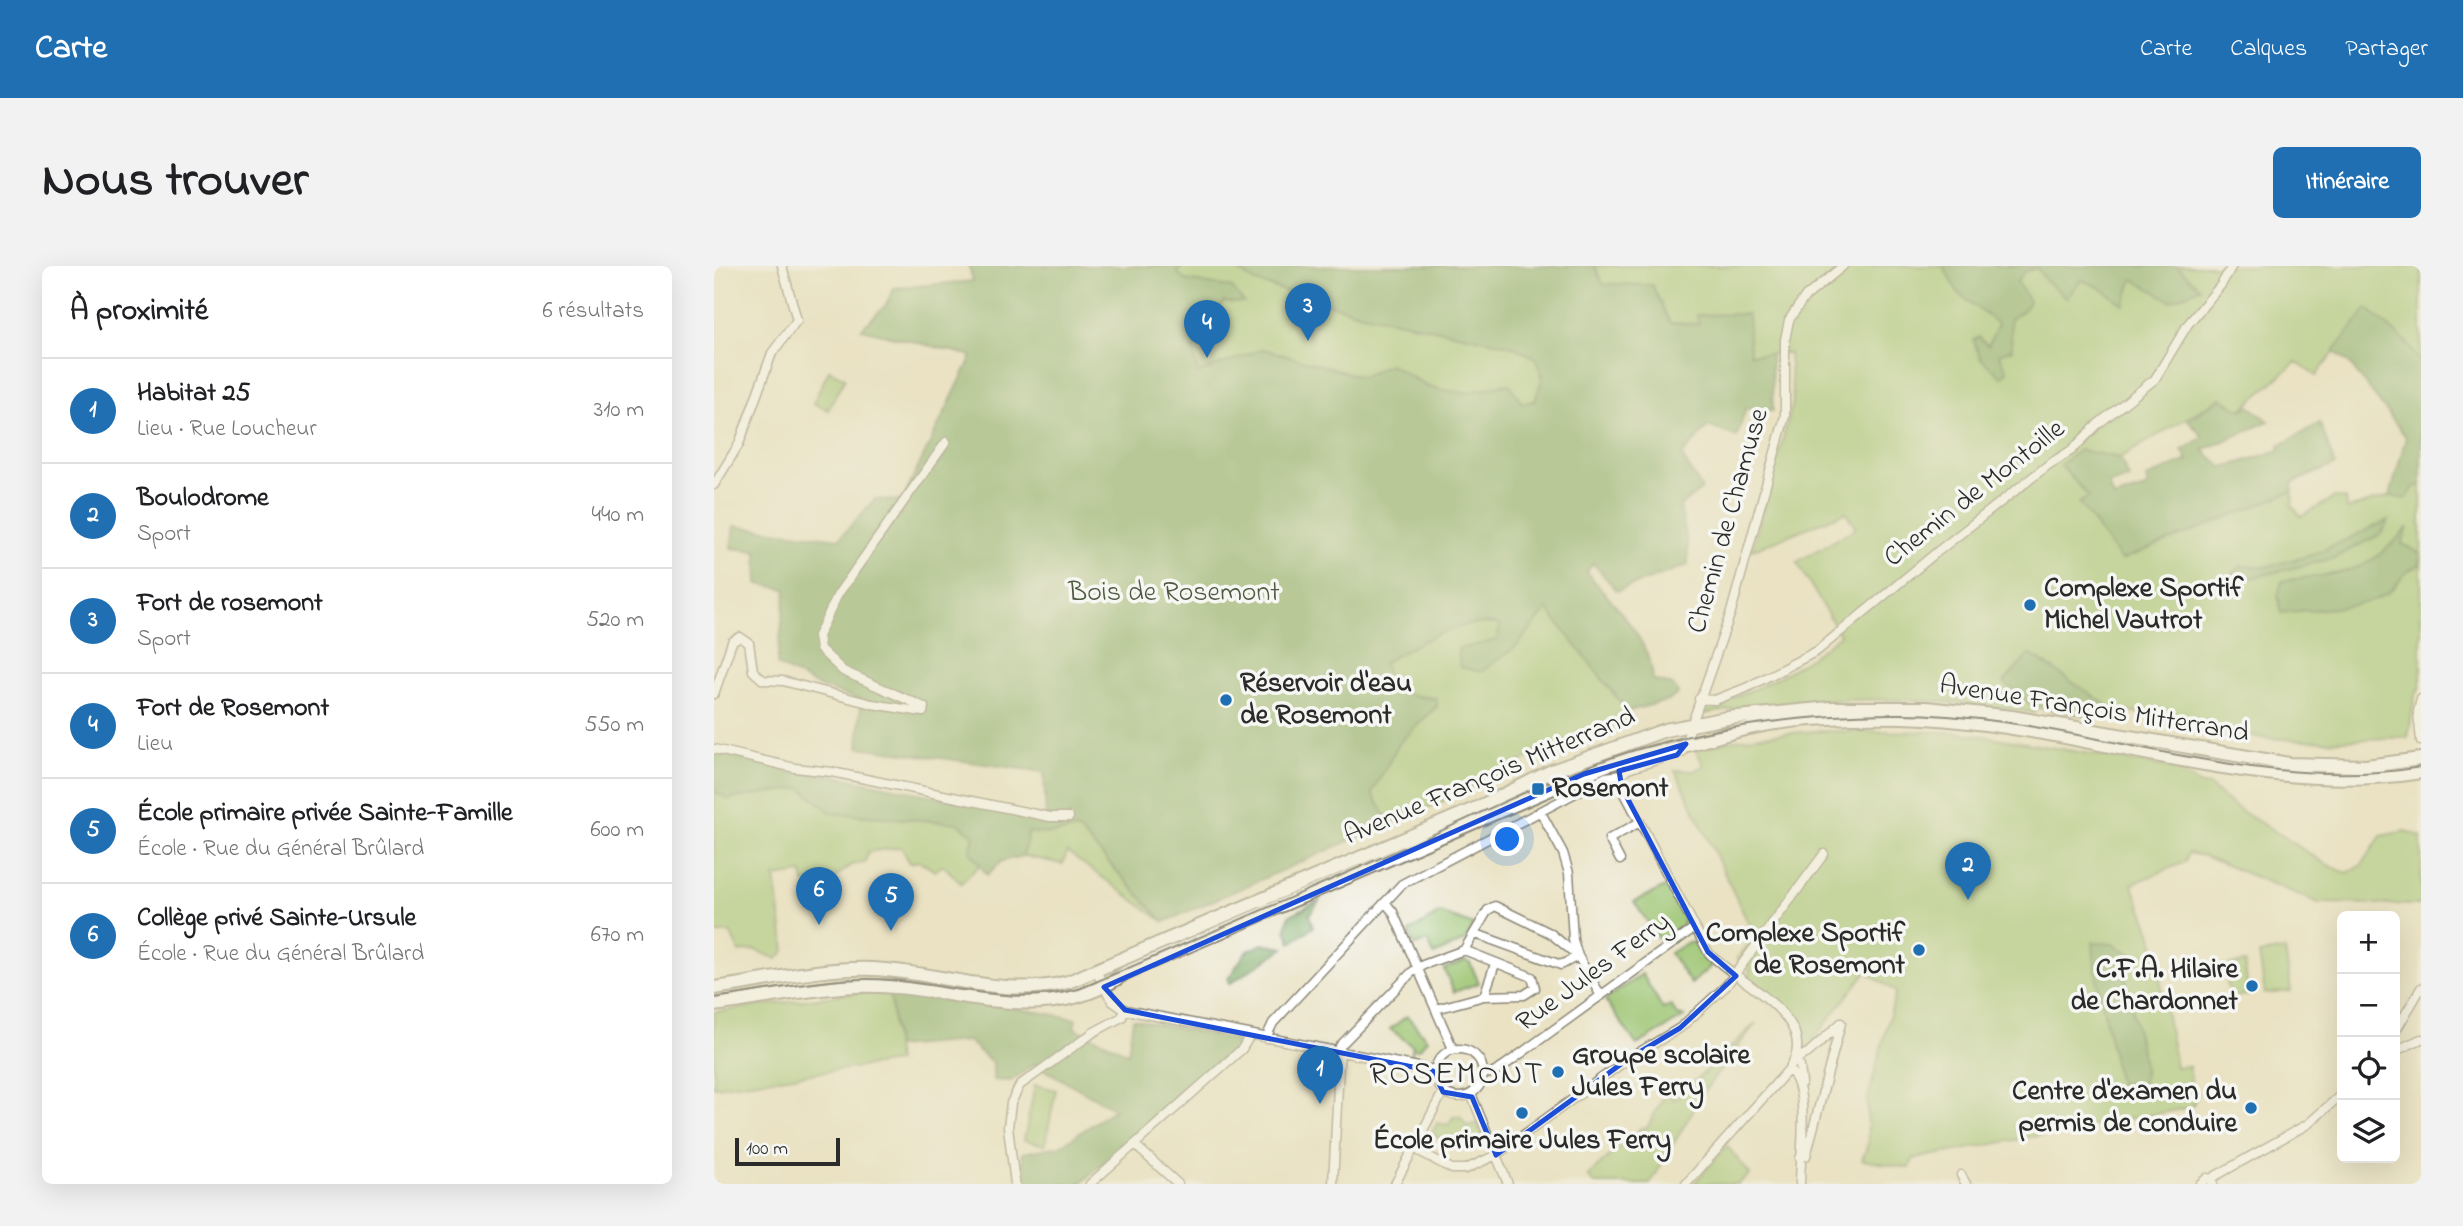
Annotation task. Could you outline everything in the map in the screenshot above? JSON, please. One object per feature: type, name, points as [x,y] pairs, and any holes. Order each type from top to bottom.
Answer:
[{"type":"main road","name":"Avenue François Mitterrand","points":[[714,988],[871,969],[1055,985],[1096,971],[1479,807],[1552,771],[1665,730],[1692,724],[1830,708],[1926,708],[2012,716],[2289,764],[2366,766],[2421,760]]},
{"type":"main road","name":"Avenue François Mitterrand","points":[[714,1005],[856,986],[891,986],[991,1001],[1044,1004],[1063,1001],[1104,987],[1125,973],[1594,770],[1654,750],[1779,724],[1836,719],[1928,718],[2013,728],[2300,776],[2369,777],[2421,772]]},
{"type":"street","points":[[714,485],[739,444],[772,353],[797,320],[782,266]]},
{"type":"street","name":"Chemin de Chamuse","points":[[1686,744],[1738,587],[1785,416],[1785,340],[1789,320],[1804,298],[1843,266]]},
{"type":"street","name":"Chemin de Montoille","points":[[1699,699],[1715,700],[1746,688],[1817,651],[1926,560],[2048,465],[2072,450],[2098,424],[2155,379],[2188,324],[2221,285],[2232,266]]},
{"type":"street","points":[[714,694],[732,642],[740,637],[749,643],[753,671],[763,680],[783,681],[902,710],[923,712],[924,707],[843,671],[820,649],[818,636],[838,594],[946,442]]},
{"type":"street","points":[[2421,699],[2418,712],[2421,741]]},
{"type":"street","points":[[1266,1038],[1273,1023],[1402,884],[1606,777],[1621,775],[1628,769],[1677,755],[1686,744]]},
{"type":"street","points":[[714,749],[795,768],[832,772],[1050,817],[1069,817]]},
{"type":"street","points":[[1621,775],[1622,788],[1708,952],[1779,1007],[1795,1038],[1795,1059],[1802,1074],[1800,1184]]},
{"type":"street","points":[[1540,811],[1566,863],[1573,940],[1578,956],[1601,996]]},
{"type":"street","points":[[1620,860],[1609,839],[1640,822]]},
{"type":"street","points":[[1386,1133],[1459,1170],[1496,1155],[1628,1059],[1680,1028],[1736,976],[1824,854]]},
{"type":"street","points":[[1385,902],[1393,912],[1453,1049]]},
{"type":"street","points":[[1333,1184],[1339,1052],[1343,1040],[1418,967],[1464,950],[1488,910],[1502,908],[1550,933],[1578,956]]},
{"type":"street","name":"Rue Jules Ferry","points":[[1483,1073],[1494,1073],[1694,928]]},
{"type":"street","points":[[1476,934],[1561,965],[1578,956]]},
{"type":"street","points":[[1436,1009],[1484,996],[1524,995],[1535,988],[1532,977],[1464,950]]},
{"type":"street","points":[[1484,996],[1494,964]]},
{"type":"street","points":[[1096,971],[1112,1000],[1125,1010],[1434,1070]]},
{"type":"street","points":[[991,1001],[995,980]]},
{"type":"street","points":[[2400,1024],[2421,988]]},
{"type":"street","points":[[1015,1184],[1008,1127],[1012,1103],[1020,1085],[1094,1032],[1122,1017],[1125,1010]]},
{"type":"street","points":[[1686,1184],[1795,1059],[1808,1053],[1841,1023],[1806,1156],[1800,1158]]},
{"type":"street","points":[[1090,1184],[1242,1049],[1250,1035]]},
{"type":"street","points":[[2400,1049],[2421,1039]]},
{"type":"street","points":[[1453,1049],[1472,1052],[1482,1064],[1483,1073],[1480,1086],[1471,1094],[1457,1097],[1443,1092],[1436,1082],[1434,1070],[1441,1056],[1453,1049]]},
{"type":"street","points":[[1789,1069],[1797,1078],[1802,1095]]},
{"type":"street","points":[[1395,1184],[1443,1092]]},
{"type":"street","points":[[1471,1094],[1508,1184]]},
{"type":"street","points":[[2206,1183],[2308,1124],[2337,1098]]},
{"type":"street","points":[[1135,1144],[1178,1184]]},
{"type":"street","points":[[1961,1175],[1966,1184]]},
{"type":"highlighted area","points":[[1686,744],[1677,755],[1619,771],[1622,788],[1708,952],[1736,976],[1680,1028],[1628,1059],[1496,1155],[1472,1097],[1443,1092],[1433,1071],[1125,1010],[1104,987],[1584,774]]},
{"type":"green space","name":"Bois de Rosemont","points":[[969,266],[1183,266],[1177,272],[1185,280],[1232,288],[1244,303],[1224,302],[1217,309],[1220,319],[1216,330],[1202,336],[1195,346],[1194,358],[1198,373],[1263,349],[1362,377],[1390,364],[1427,387],[1463,393],[1510,384],[1522,403],[1535,401],[1543,376],[1536,358],[1510,345],[1359,313],[1256,282],[1231,266],[1595,266],[1602,284],[1652,285],[1670,323],[1699,324],[1697,315],[1748,314],[1750,354],[1771,354],[1773,411],[1746,408],[1737,437],[1708,426],[1682,456],[1702,489],[1680,506],[1688,547],[1688,565],[1617,591],[1593,563],[1587,572],[1638,636],[1651,665],[1653,680],[1672,685],[1678,693],[1670,700],[1628,711],[1547,609],[1517,646],[1481,672],[1460,667],[1458,649],[1497,640],[1500,625],[1469,625],[1439,634],[1383,663],[1393,681],[1403,691],[1437,699],[1437,706],[1400,742],[1372,793],[1390,823],[1164,922],[1078,829],[1051,834],[1028,832],[1023,856],[1002,861],[987,875],[970,851],[974,836],[958,823],[832,813],[801,788],[728,799],[714,791],[714,752],[766,763],[790,772],[831,775],[1046,819],[1044,772],[858,747],[861,700],[820,687],[777,665],[786,589],[758,584],[757,551],[731,548],[734,526],[839,539],[875,499],[902,501],[972,356],[861,329],[886,305],[894,288],[973,281]]},
{"type":"green space","points":[[1183,266],[1231,266],[1256,282],[1359,313],[1510,345],[1536,358],[1542,385],[1535,401],[1522,403],[1504,383],[1472,392],[1458,392],[1431,386],[1390,364],[1362,377],[1263,349],[1198,373],[1194,358],[1195,346],[1202,337],[1216,330],[1220,319],[1217,309],[1225,302],[1244,303],[1232,288],[1185,280],[1177,272]]},
{"type":"green space","points":[[1595,266],[2421,266],[2421,363],[2407,343],[2367,309],[2316,376],[2296,362],[2241,410],[2220,398],[2120,458],[2079,450],[2089,497],[2079,503],[2208,523],[2293,491],[2292,506],[2301,517],[2335,497],[2346,499],[2347,509],[2390,496],[2406,499],[2415,485],[2421,486],[2421,554],[2402,544],[2407,529],[2394,543],[2366,564],[2348,571],[2387,594],[2406,570],[2418,566],[2421,561],[2421,686],[2415,696],[2408,737],[2325,741],[2263,738],[2111,708],[2030,654],[2005,682],[2034,707],[2035,713],[1952,703],[1869,700],[1785,704],[1703,714],[1702,706],[1738,696],[1775,679],[1810,658],[1840,635],[1797,562],[1856,528],[1846,512],[1752,550],[1793,402],[1789,353],[1750,355],[1747,314],[1697,316],[1699,324],[1670,323],[1652,285],[1602,284]]},
{"type":"green space","points":[[1943,266],[2177,266],[2200,288],[2171,301],[2133,279],[2124,305],[2099,287],[2081,280],[2067,298],[2047,282],[2037,268],[2024,272],[2017,282],[2029,301],[2024,310],[2010,319],[2012,349],[1999,354],[2007,371],[2002,377],[1981,359],[1973,340],[1979,337],[1988,346],[1998,324],[1958,293]]},
{"type":"green space","points":[[2367,308],[2407,343],[2421,363],[2421,486],[2415,486],[2406,499],[2390,496],[2406,437],[2349,363],[2334,351]]},
{"type":"green space","points":[[829,370],[845,378],[828,410],[813,403]]},
{"type":"green space","points":[[2221,398],[2241,410],[2249,406],[2269,421],[2203,450],[2223,468],[2280,450],[2279,446],[2320,423],[2335,465],[2292,483],[2293,491],[2121,560],[2079,503],[2089,497],[2060,465],[2079,450],[2120,458],[2129,478],[2109,484],[2114,498],[2148,487],[2146,478],[2188,460],[2182,450],[2203,437],[2188,420]]},
{"type":"green space","points":[[2389,520],[2381,534],[2334,558],[2235,582],[2233,573],[2241,566],[2265,567],[2312,555]]},
{"type":"green space","points":[[2408,527],[2402,544],[2421,554],[2418,566],[2408,571],[2386,594],[2351,606],[2281,613],[2278,596],[2282,581],[2338,573],[2366,563],[2393,543]]},
{"type":"green space","points":[[1547,608],[1633,719],[1546,749],[1437,804],[1390,823],[1371,793],[1400,742],[1437,706],[1437,698],[1403,691],[1392,681],[1383,663],[1439,634],[1469,625],[1500,625],[1497,639],[1517,646]]},
{"type":"green space","points":[[2030,654],[2111,708],[2093,717],[2034,707],[2004,682]]},
{"type":"green space","name":"Complexe Sportif de Rosemont","points":[[1814,731],[1955,732],[2174,768],[2201,785],[2210,786],[2250,817],[2319,860],[2347,873],[2362,865],[2381,836],[2405,831],[2421,836],[2421,905],[2319,903],[2204,856],[2188,853],[2185,862],[2132,884],[2152,934],[2176,1067],[2189,1066],[2192,1089],[2198,1094],[2192,1107],[1913,1159],[1910,1168],[1862,1160],[1868,1144],[1867,1101],[1896,992],[1866,972],[1805,1050],[1791,1017],[1778,1001],[1750,979],[1749,967],[1737,958],[1755,937],[1675,770],[1694,771],[1704,766],[1696,750],[1710,746],[1755,737]],"holes":[[[2113,944],[2134,956],[2122,961],[2144,1065],[2143,1084],[2119,1085],[2095,969]]]},
{"type":"green space","points":[[801,788],[832,813],[959,823],[974,836],[970,851],[980,865],[961,883],[943,865],[935,871],[919,861],[910,863],[901,847],[868,852],[865,862],[851,865],[833,879],[804,883],[802,873],[775,877],[785,951],[777,959],[755,950],[739,952],[731,933],[714,933],[714,791],[728,799]]},
{"type":"green space","points":[[1078,829],[1164,922],[1067,852],[1063,864],[1023,856],[1028,832],[1051,834]]},
{"type":"green space","points":[[1667,886],[1684,919],[1681,929],[1662,943],[1634,902]]},
{"type":"green space","points":[[1321,899],[1309,915],[1313,927],[1291,943],[1286,929],[1289,916]]},
{"type":"green space","points":[[1440,913],[1474,925],[1466,940],[1434,955],[1428,941],[1415,946],[1409,932]]},
{"type":"green space","points":[[1688,942],[1695,943],[1711,966],[1691,984],[1670,953]]},
{"type":"green space","points":[[2093,942],[2113,944],[2135,956],[2122,961],[2144,1066],[2143,1084],[2119,1085],[2095,969]]},
{"type":"green space","points":[[1262,944],[1284,948],[1229,984],[1228,979],[1246,952]]},
{"type":"green space","points":[[2285,950],[2291,991],[2265,994],[2259,954]]},
{"type":"green space","points":[[1465,961],[1470,963],[1479,983],[1454,992],[1444,969]]},
{"type":"green space","points":[[2245,963],[2248,995],[2229,997],[2225,966]]},
{"type":"green space","points":[[1642,974],[1663,1009],[1671,1005],[1676,1014],[1684,1017],[1637,1045],[1605,1000]]},
{"type":"green space","points":[[864,992],[890,993],[897,1062],[714,1087],[714,1012]]},
{"type":"green space","points":[[890,993],[1007,1007],[1076,1019],[1074,1028],[1128,1053],[1133,1019],[1236,1040],[1237,1045],[1080,1184],[1026,1184],[1022,1153],[1060,1146],[1115,1109],[1034,1064],[1011,1081],[993,1080],[993,1063],[968,1041],[896,1047]]},
{"type":"green space","points":[[1407,1016],[1427,1039],[1419,1049],[1413,1048],[1411,1057],[1413,1046],[1390,1029]]},
{"type":"green space","points":[[1756,1023],[1705,1090],[1650,1184],[1595,1184],[1588,1176],[1620,1146],[1630,1143],[1639,1129],[1647,1128],[1666,1092],[1674,1099],[1683,1093]]},
{"type":"green space","points":[[1035,1085],[1056,1090],[1045,1145],[1024,1140]]},
{"type":"green space","points":[[1460,1116],[1467,1126],[1477,1123],[1484,1138],[1458,1148],[1431,1134],[1437,1123],[1448,1125],[1453,1117]]},
{"type":"green space","points":[[1727,1146],[1750,1174],[1738,1184],[1693,1184]]},
{"type":"tram line","points":[[714,998],[824,982],[868,979],[1007,995],[1030,996],[1079,989],[1577,770],[1666,741],[1762,723],[1891,714],[1958,717],[2024,725],[2222,763],[2288,771],[2354,773],[2421,767]]},
{"type":"place","name":"Fort de rosemont","points":[[1308,341]]},
{"type":"place","name":"Fort de Rosemont","points":[[1207,358]]},
{"type":"place","name":"Complexe Sportif Michel Vautrot","points":[[2030,605]]},
{"type":"place","name":"Réservoir d'eau de Rosemont","points":[[1226,700]]},
{"type":"place","name":"Rosemont","points":[[1538,789]]},
{"type":"place","name":"Boulodrome","points":[[1968,900]]},
{"type":"place","name":"Collège privé Sainte-Ursule","points":[[819,925]]},
{"type":"place","name":"École primaire privée Sainte-Famille","points":[[891,931]]},
{"type":"place","name":"Complexe Sportif de Rosemont","points":[[1919,950]]},
{"type":"place","name":"C.F.A. Hilaire de Chardonnet","points":[[2252,986]]},
{"type":"place","name":"Groupe scolaire Jules Ferry","points":[[1558,1072]]},
{"type":"place","name":"Habitat 25","points":[[1320,1104]]},
{"type":"place","name":"Centre d'examen du permis de conduire","points":[[2251,1108]]},
{"type":"place","name":"École primaire Jules Ferry","points":[[1522,1113]]},
{"type":"district","name":"ROSEMONT","points":[[1457,1075]]}]
